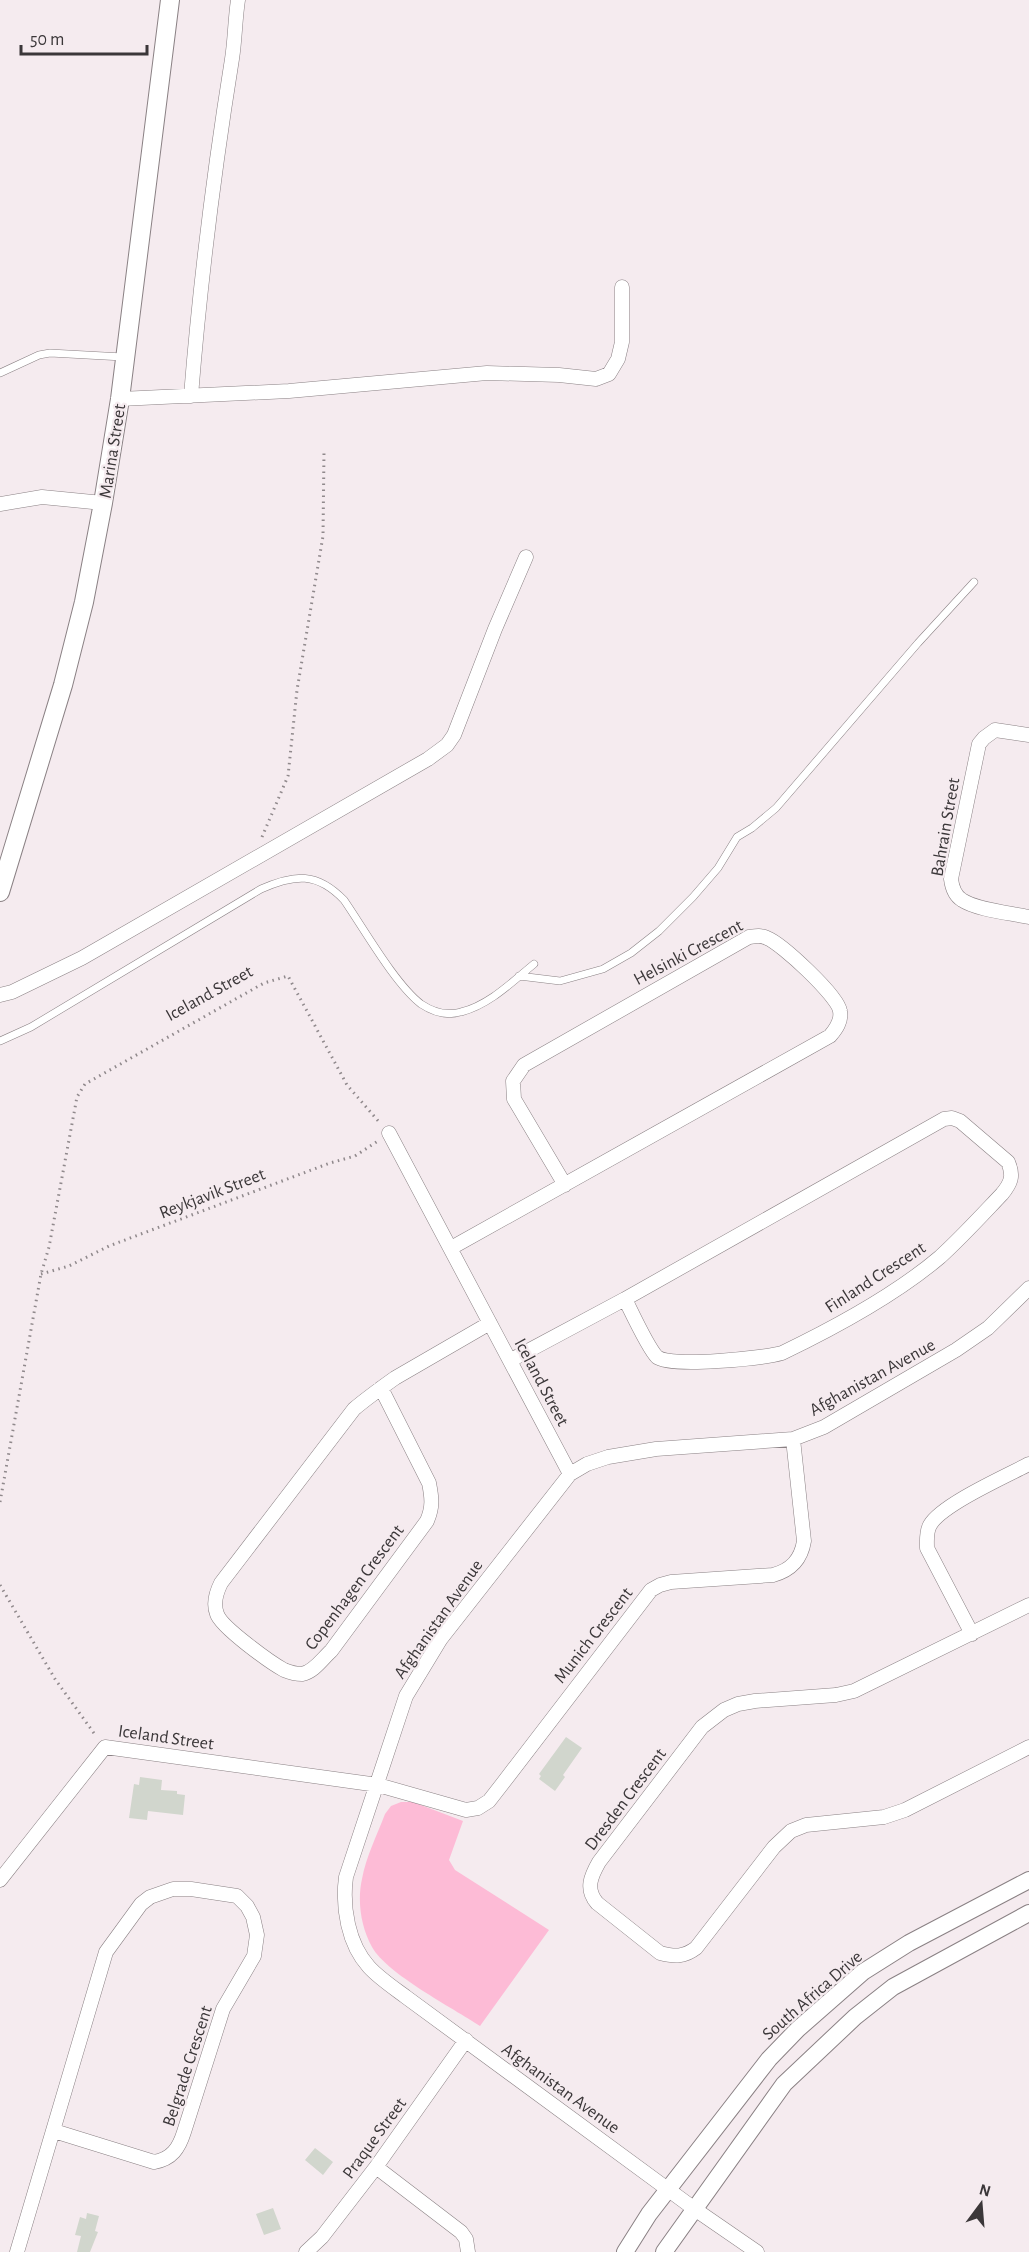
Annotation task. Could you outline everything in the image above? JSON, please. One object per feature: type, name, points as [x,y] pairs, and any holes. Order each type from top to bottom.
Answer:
[{"type":"main road","name":"Marina Street","points":[[0,892],[63,685],[84,602],[103,503],[120,399],[170,0]]},
{"type":"street","points":[[191,396],[205,244],[238,0]]},
{"type":"street","points":[[120,399],[289,390],[487,373],[559,375],[596,379],[609,374],[618,359],[622,342],[622,286]]},
{"type":"street","points":[[0,504],[42,497],[103,503]]},
{"type":"street","points":[[0,995],[12,992],[82,958],[428,759],[447,745],[462,720],[495,629],[526,558]]},
{"type":"street","name":"Bahrain Street","points":[[1029,735],[995,730],[979,744],[951,879],[955,894],[972,905],[1029,917]]},
{"type":"street","name":"Helsinki Crescent","points":[[451,1248],[565,1185],[830,1036],[840,1022],[841,1014],[837,1000],[776,943],[758,936],[749,937],[524,1065],[513,1081],[514,1099],[565,1185]]},
{"type":"street","name":"Finland Crescent","points":[[511,1360],[625,1299],[944,1119],[952,1118],[960,1121],[1008,1162],[1011,1168],[1011,1183],[968,1231],[940,1257],[870,1305],[782,1353],[766,1357],[692,1362],[663,1360],[654,1352],[625,1299]]},
{"type":"street","name":"Iceland Street","points":[[389,1133],[570,1474]]},
{"type":"street","name":"Afghanistan Avenue","points":[[757,2252],[696,2210],[370,1969],[356,1946],[345,1907],[346,1877],[406,1695],[447,1631],[570,1474],[587,1464],[609,1456],[647,1450],[793,1439],[824,1427],[956,1350],[988,1328],[1029,1288]]},
{"type":"street","name":"Copenhagen Crescent","points":[[381,1388],[429,1483],[433,1500],[432,1511],[331,1651],[313,1669],[305,1673],[297,1674],[284,1670],[222,1625],[216,1613],[216,1593],[221,1583],[354,1409],[381,1388],[490,1323]]},
{"type":"street","name":"Munich Crescent","points":[[378,1785],[429,1798],[453,1808],[466,1810],[478,1808],[489,1801],[651,1590],[671,1582],[773,1575],[786,1571],[794,1565],[804,1541],[793,1439]]},
{"type":"street","points":[[972,1634],[927,1548],[927,1534],[930,1525],[944,1510],[1029,1464]]},
{"type":"street","name":"Dresden Crescent","points":[[1029,1605],[854,1691],[836,1695],[746,1703],[724,1710],[702,1727],[599,1862],[592,1875],[591,1896],[660,1953],[671,1956],[687,1955],[696,1948],[774,1847],[791,1831],[806,1825],[884,1817],[905,1810],[1029,1747]]},
{"type":"street","points":[[0,1880],[105,1747]]},
{"type":"street","name":"Iceland Street","points":[[105,1747],[378,1785]]},
{"type":"street","name":"South Africa Drive","points":[[625,2252],[669,2189],[769,2059],[830,2000],[863,1972],[909,1943],[1029,1880]]},
{"type":"street","name":"Belgrade Crescent","points":[[17,2252],[106,1952],[141,1904],[150,1897],[173,1889],[191,1889],[237,1896],[247,1906],[253,1917],[256,1926],[256,1946],[249,1965],[223,2009],[177,2150],[162,2161],[154,2162],[54,2131]]},
{"type":"street","points":[[664,2252],[784,2084],[855,2017],[893,1987],[1029,1913]]},
{"type":"street","name":"Praque Street","points":[[306,2252],[322,2237],[376,2167],[466,2040]]},
{"type":"street","points":[[376,2167],[461,2232],[466,2239],[468,2252]]},
{"type":"lane","points":[[0,373],[39,355],[50,353],[125,357]]},
{"type":"lane","points":[[519,976],[560,981],[603,969],[659,931],[718,868],[737,837],[776,808],[974,582]]},
{"type":"lane","points":[[0,1041],[31,1027],[261,889],[292,878],[318,880],[335,891],[344,900],[413,997],[433,1010],[442,1013],[463,1012],[488,1000],[534,964]]},
{"type":"path","points":[[253,858],[288,776],[297,690],[323,536],[324,451]]},
{"type":"path","name":"Iceland Street","points":[[0,1502],[41,1274],[49,1247],[77,1097],[85,1084],[264,983],[288,976],[347,1085],[389,1133]]},
{"type":"path","name":"Reykjavik Street","points":[[41,1274],[88,1259],[109,1246],[330,1163],[355,1156],[389,1133]]},
{"type":"path","name":"Iceland Street","points":[[0,1585],[55,1679],[105,1747]]},
{"type":"shaded area","points":[[401,1802],[413,1802],[463,1821],[449,1860],[455,1870],[549,1930],[480,2026],[391,1968],[372,1947],[365,1931],[360,1905],[364,1871],[385,1814],[391,1806]]},
{"type":"building","points":[[566,1737],[582,1748],[555,1791],[539,1779],[541,1776],[539,1774]]},
{"type":"building","points":[[140,1777],[162,1780],[161,1790],[177,1791],[177,1794],[185,1795],[183,1815],[148,1811],[147,1820],[129,1818],[134,1784],[139,1785]]},
{"type":"building","points":[[315,2148],[333,2162],[323,2175],[305,2160]]},
{"type":"building","points":[[273,2208],[281,2229],[264,2235],[256,2214]]},
{"type":"building","points":[[87,2213],[99,2216],[95,2231],[98,2232],[90,2252],[77,2252],[81,2236],[75,2235],[80,2217],[86,2219]]}]
